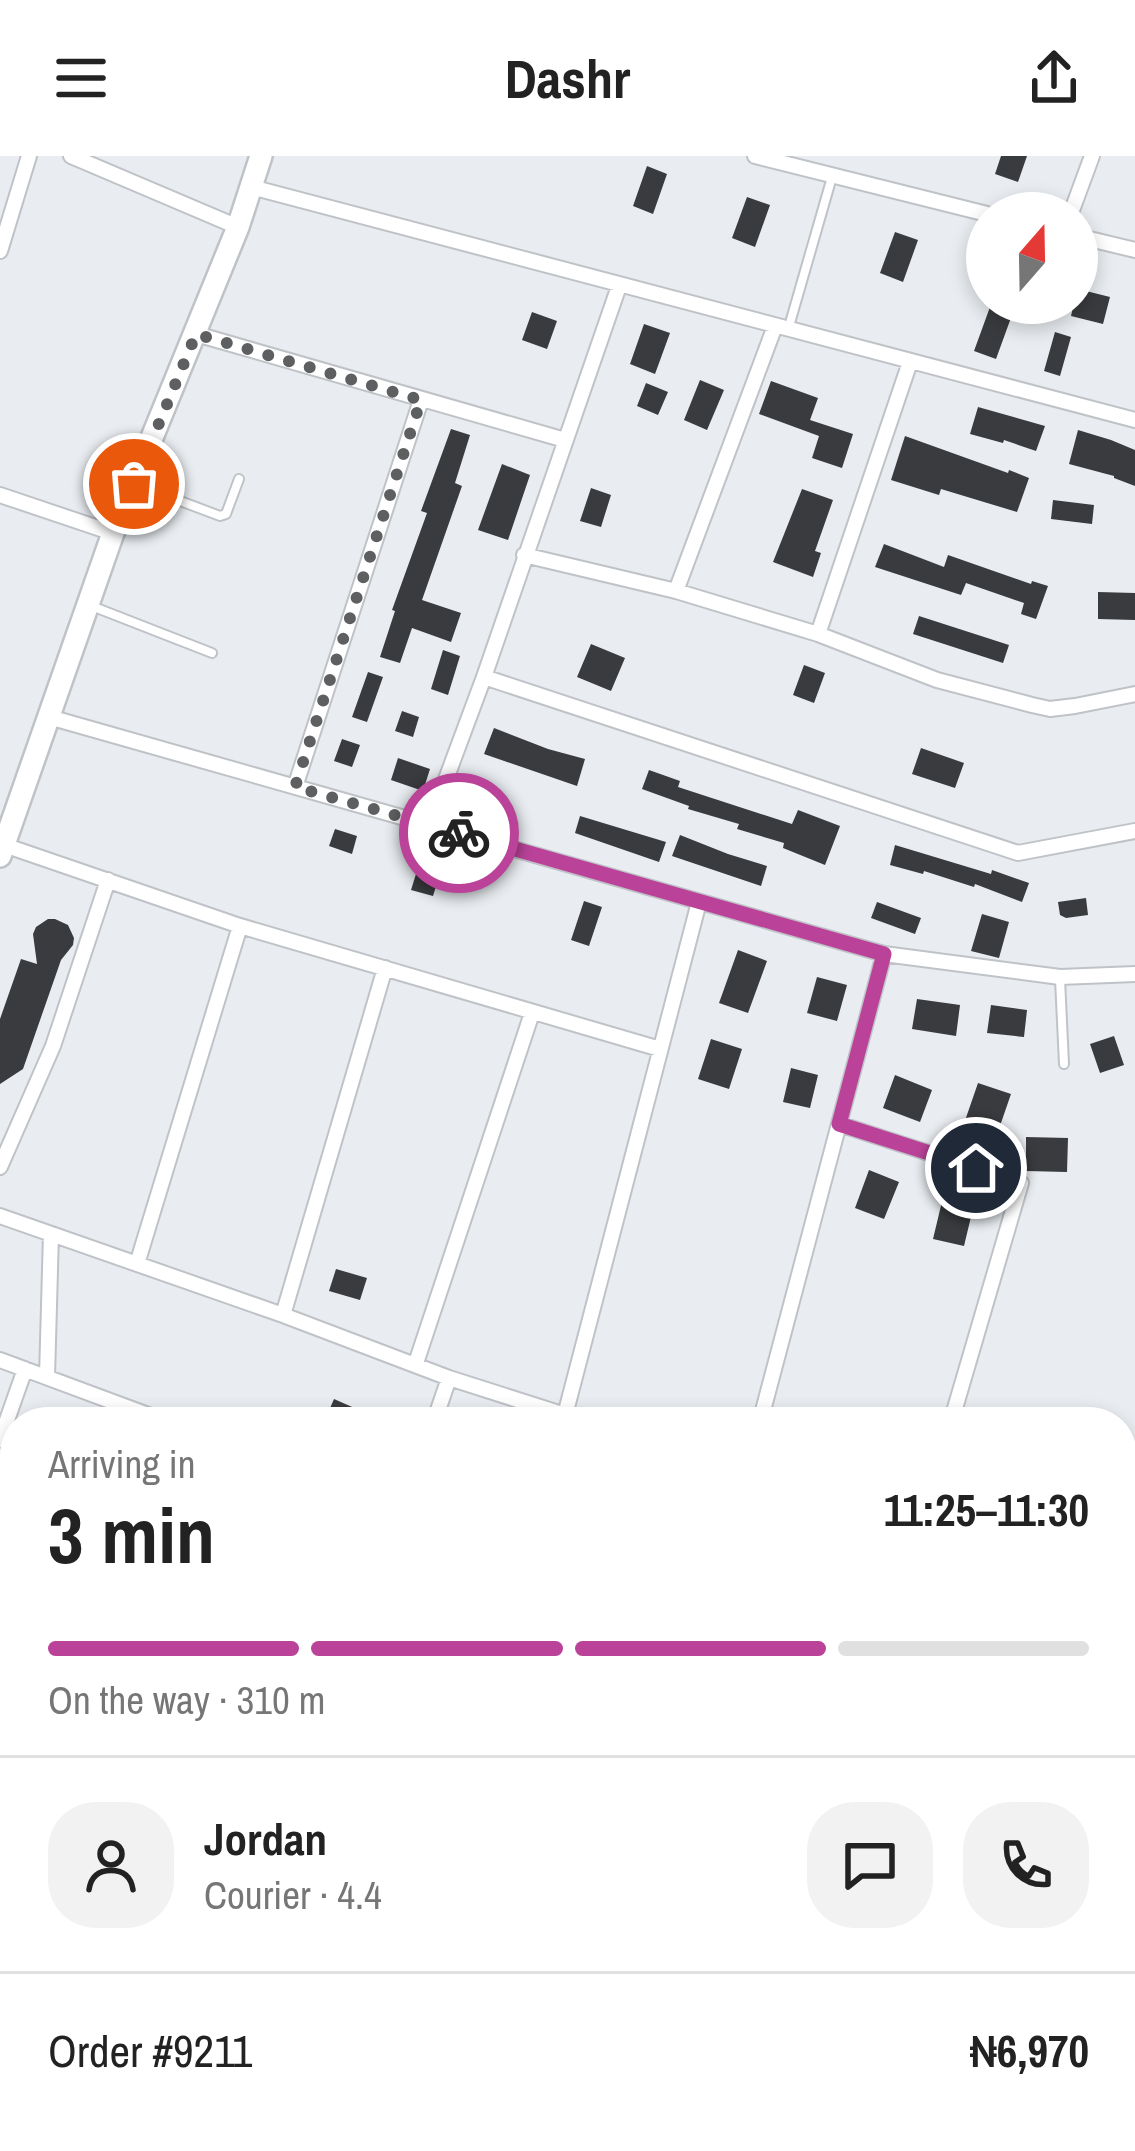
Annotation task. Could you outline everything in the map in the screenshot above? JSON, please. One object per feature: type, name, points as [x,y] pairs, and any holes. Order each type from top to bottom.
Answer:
[{"type":"street","points":[[0,251],[29,156]]},
{"type":"street","points":[[71,156],[238,227]]},
{"type":"street","points":[[261,156],[196,334],[113,533],[2,850],[108,880],[240,926],[660,1049]]},
{"type":"street","points":[[755,156],[966,209]]},
{"type":"street","points":[[1079,192],[1092,156]]},
{"type":"street","points":[[251,187],[1135,421]]},
{"type":"street","points":[[1098,241],[1135,250]]},
{"type":"street","points":[[429,825],[619,286]]},
{"type":"street","points":[[676,591],[781,328]]},
{"type":"street","points":[[196,334],[565,440]]},
{"type":"street","points":[[818,634],[910,362]]},
{"type":"street","points":[[295,787],[421,400]]},
{"type":"street","points":[[0,495],[113,533]]},
{"type":"street","points":[[524,555],[676,591],[818,634],[937,680],[1050,709],[1135,696]]},
{"type":"street","points":[[484,677],[1018,853],[1135,831]]},
{"type":"street","points":[[49,717],[884,954],[1060,977],[1135,974]]},
{"type":"street","points":[[0,1167],[53,1046],[108,880]]},
{"type":"street","points":[[568,1407],[698,902]]},
{"type":"street","points":[[137,1264],[240,926]]},
{"type":"street","points":[[764,1407],[884,954]]},
{"type":"street","points":[[284,1315],[385,968]]},
{"type":"street","points":[[416,1364],[532,1013]]},
{"type":"street","points":[[839,1124],[1021,1183],[955,1407]]},
{"type":"street","points":[[0,1216],[541,1407]]},
{"type":"street","points":[[47,1377],[52,1234]]},
{"type":"street","points":[[0,1360],[126,1407]]},
{"type":"street","points":[[12,1407],[25,1369]]},
{"type":"street","points":[[439,1407],[449,1378]]},
{"type":"lane","points":[[781,328],[832,176]]},
{"type":"lane","points":[[134,484],[220,517],[226,514],[239,479]]},
{"type":"lane","points":[[88,605],[212,653]]},
{"type":"lane","points":[[1060,977],[1064,1064]]},
{"type":"building","points":[[1001,156],[1027,156],[1018,182],[995,174]]},
{"type":"building","points":[[647,166],[667,174],[653,214],[633,206]]},
{"type":"building","points":[[747,197],[770,205],[755,247],[732,238]]},
{"type":"building","points":[[895,232],[918,240],[903,282],[880,273]]},
{"type":"building","points":[[1098,294],[1110,297],[1103,324],[1098,323]]},
{"type":"building","points":[[532,312],[557,321],[547,349],[522,340]]},
{"type":"building","points":[[644,324],[670,333],[655,374],[630,364]]},
{"type":"building","points":[[984,324],[1009,324],[996,359],[974,351]]},
{"type":"building","points":[[1055,332],[1071,337],[1060,376],[1044,371]]},
{"type":"building","points":[[700,380],[724,390],[707,430],[684,420]]},
{"type":"building","points":[[771,381],[818,398],[810,420],[853,434],[842,468],[812,458],[819,436],[759,414]]},
{"type":"building","points":[[646,383],[668,392],[658,415],[637,406]]},
{"type":"building","points":[[978,407],[1045,426],[1036,451],[970,434]]},
{"type":"building","points":[[451,429],[470,435],[455,483],[462,486],[422,600],[461,613],[451,642],[412,628],[400,663],[380,657],[427,513],[421,511]]},
{"type":"building","points":[[1078,430],[1135,450],[1135,486],[1069,464]]},
{"type":"building","points":[[905,436],[1029,478],[1017,512],[891,480]]},
{"type":"building","points":[[502,464],[530,475],[508,540],[478,530]]},
{"type":"building","points":[[591,488],[611,495],[601,527],[580,521]]},
{"type":"building","points":[[802,489],[833,500],[815,551],[821,553],[813,577],[773,562]]},
{"type":"building","points":[[1053,500],[1094,505],[1092,524],[1051,519]]},
{"type":"building","points":[[884,544],[944,567],[948,555],[1048,586],[1036,619],[1021,614],[1024,603],[966,583],[961,595],[875,567]]},
{"type":"building","points":[[1098,592],[1135,593],[1135,620],[1098,619]]},
{"type":"building","points":[[919,616],[1009,645],[1003,663],[913,634]]},
{"type":"building","points":[[591,644],[625,658],[611,691],[577,677]]},
{"type":"building","points":[[443,650],[460,656],[448,695],[431,689]]},
{"type":"building","points":[[804,665],[825,673],[814,703],[793,695]]},
{"type":"building","points":[[368,672],[383,677],[367,722],[352,717]]},
{"type":"building","points":[[402,711],[419,717],[413,737],[395,731]]},
{"type":"building","points":[[494,728],[585,759],[577,786],[484,754]]},
{"type":"building","points":[[342,739],[360,745],[352,767],[334,761]]},
{"type":"building","points":[[921,748],[964,763],[955,788],[912,774]]},
{"type":"building","points":[[398,758],[430,769],[423,791],[391,780]]},
{"type":"building","points":[[649,770],[680,781],[678,787],[792,824],[798,810],[840,826],[825,865],[783,848],[784,843],[737,829],[739,824],[642,789]]},
{"type":"building","points":[[580,816],[666,842],[659,862],[575,833]]},
{"type":"building","points":[[335,829],[357,836],[352,854],[329,846]]},
{"type":"building","points":[[680,835],[767,866],[761,886],[672,856]]},
{"type":"building","points":[[895,845],[1029,883],[1022,902],[975,884],[890,865]]},
{"type":"building","points":[[421,858],[443,864],[433,896],[411,890]]},
{"type":"building","points":[[1086,898],[1088,915],[1060,915],[1058,902]]},
{"type":"building","points":[[584,901],[602,907],[589,946],[571,940]]},
{"type":"building","points":[[877,902],[921,918],[915,934],[871,918]]},
{"type":"building","points":[[982,914],[1009,922],[999,958],[971,951]]},
{"type":"building","points":[[48,919],[68,925],[73,945],[61,960],[23,1069],[0,1084],[0,1019],[21,959],[37,964],[33,934]]},
{"type":"building","points":[[738,950],[767,961],[748,1013],[719,1003]]},
{"type":"building","points":[[817,977],[847,985],[837,1021],[807,1013]]},
{"type":"building","points":[[917,999],[960,1005],[956,1036],[912,1029]]},
{"type":"building","points":[[991,1005],[1027,1010],[1024,1037],[987,1033]]},
{"type":"building","points":[[1114,1036],[1124,1065],[1100,1073],[1090,1044]]},
{"type":"building","points":[[711,1039],[742,1049],[729,1089],[698,1079]]},
{"type":"building","points":[[791,1068],[818,1075],[810,1108],[783,1102]]},
{"type":"building","points":[[895,1075],[932,1090],[920,1122],[883,1108]]},
{"type":"building","points":[[978,1083],[1011,1094],[992,1149],[959,1138]]},
{"type":"building","points":[[1026,1137],[1068,1138],[1067,1172],[1026,1171]]},
{"type":"building","points":[[869,1170],[899,1182],[884,1219],[855,1208]]},
{"type":"building","points":[[944,1193],[975,1200],[964,1246],[933,1239]]},
{"type":"building","points":[[336,1269],[367,1278],[360,1300],[329,1291]]},
{"type":"way so far","points":[[134,484],[196,334],[421,400],[295,787],[459,833]]},
{"type":"route","points":[[459,833],[884,954],[839,1124],[976,1168]]}]
